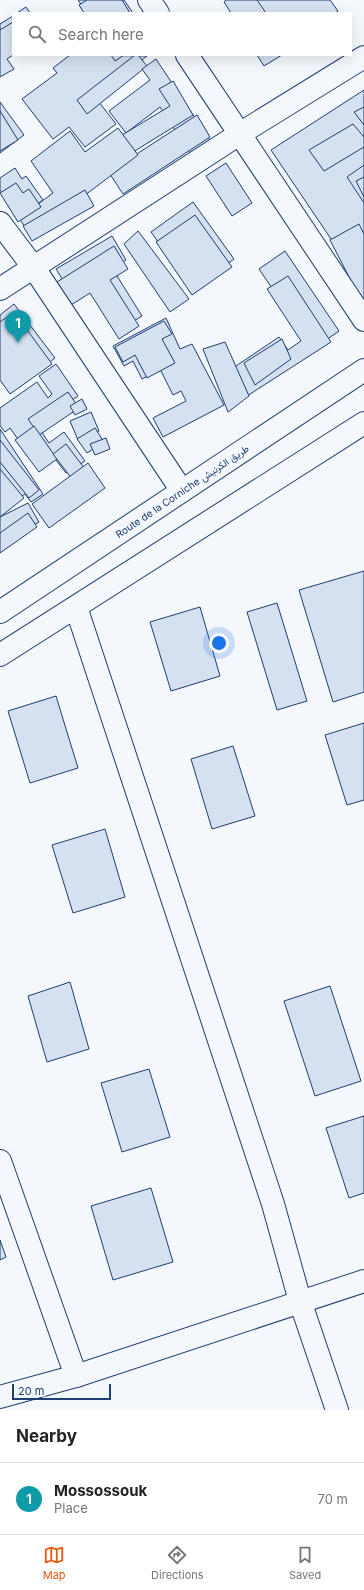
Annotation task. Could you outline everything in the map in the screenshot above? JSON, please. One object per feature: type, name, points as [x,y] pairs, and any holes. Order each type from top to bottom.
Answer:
[{"type":"street","points":[[149,0],[157,12]]},
{"type":"street","points":[[188,56],[241,133],[364,320]]},
{"type":"street","points":[[0,289],[241,133],[364,57]]},
{"type":"street","points":[[0,223],[34,268],[182,491]]},
{"type":"street","name":"Route de la Corniche طريق الكرنيش","points":[[0,612],[364,370]]},
{"type":"street","points":[[0,655],[364,423]]},
{"type":"street","points":[[76,607],[273,1204],[300,1301],[337,1410]]},
{"type":"street","points":[[0,1161],[76,1376]]},
{"type":"street","points":[[0,1397],[76,1376],[364,1281]]},
{"type":"building","points":[[78,0],[124,0],[132,12],[86,12]]},
{"type":"building","points":[[87,0],[122,0],[129,12],[83,12],[79,5]]},
{"type":"building","points":[[226,0],[318,0],[325,12],[230,12],[224,2]]},
{"type":"building","points":[[257,0],[330,0],[338,11],[336,12],[265,12]]},
{"type":"building","points":[[26,7],[29,12],[18,12]]},
{"type":"building","points":[[12,17],[12,50],[0,57],[0,24]]},
{"type":"building","points":[[12,23],[12,56],[7,59],[14,69],[0,77],[0,30]]},
{"type":"building","points":[[69,56],[147,56],[95,97],[116,124],[85,147],[69,127],[53,139],[22,99],[57,73],[53,68]]},
{"type":"building","points":[[112,56],[122,56],[115,61]]},
{"type":"building","points":[[134,56],[139,56],[147,66],[87,114],[77,100]]},
{"type":"building","points":[[258,56],[280,56],[264,66]]},
{"type":"building","points":[[156,59],[213,145],[193,158],[160,107],[126,133],[109,111],[150,80],[142,69]]},
{"type":"building","points":[[173,81],[193,115],[133,152],[122,135],[170,106],[159,89]]},
{"type":"building","points":[[364,90],[364,288],[271,150]]},
{"type":"building","points":[[0,102],[24,135],[0,153]]},
{"type":"building","points":[[364,107],[364,125],[354,112]]},
{"type":"building","points":[[0,111],[18,140],[0,151]]},
{"type":"building","points":[[197,115],[210,137],[123,194],[106,168],[79,185],[57,151],[71,142],[87,165],[119,144],[129,159]]},
{"type":"building","points":[[353,124],[364,137],[364,147],[324,171],[309,150]]},
{"type":"building","points":[[118,128],[138,155],[31,236],[19,218],[53,193],[31,161],[70,131],[85,152]]},
{"type":"building","points":[[226,163],[252,203],[232,216],[206,176]]},
{"type":"building","points":[[364,165],[364,203],[347,177]]},
{"type":"building","points":[[15,168],[22,179],[26,176],[43,200],[19,217],[0,190],[0,178]]},
{"type":"building","points":[[364,177],[364,197],[356,181]]},
{"type":"building","points":[[16,183],[23,193],[29,189],[41,207],[18,222],[0,193]]},
{"type":"building","points":[[85,190],[94,206],[32,241],[23,226]]},
{"type":"building","points":[[193,202],[234,259],[192,289],[151,232]]},
{"type":"building","points":[[195,215],[232,267],[192,295],[156,242]]},
{"type":"building","points":[[359,224],[364,234],[364,306],[330,240]]},
{"type":"building","points":[[138,231],[189,299],[170,312],[124,244]]},
{"type":"building","points":[[112,236],[126,260],[112,268],[142,316],[116,332],[87,283],[71,293],[56,269]]},
{"type":"building","points":[[114,246],[128,269],[110,280],[139,326],[119,339],[90,293],[71,305],[57,282]]},
{"type":"building","points":[[285,251],[339,331],[313,349],[259,269]]},
{"type":"building","points":[[288,276],[331,342],[247,396],[230,370],[279,337],[288,350],[301,341],[267,289]]},
{"type":"building","points":[[14,304],[55,358],[13,390],[0,373],[0,315]]},
{"type":"building","points":[[14,312],[52,364],[10,394],[0,380],[0,322]]},
{"type":"building","points":[[166,318],[180,349],[192,344],[224,405],[163,437],[153,418],[186,401],[181,391],[173,395],[160,369],[142,379],[133,361],[124,366],[113,346]]},
{"type":"building","points":[[164,321],[172,334],[162,339],[175,363],[147,378],[135,355],[123,362],[115,347]]},
{"type":"building","points":[[282,339],[291,359],[255,385],[244,363]]},
{"type":"building","points":[[225,342],[249,396],[228,412],[203,349]]},
{"type":"building","points":[[56,364],[78,396],[37,425],[49,443],[64,432],[85,461],[66,473],[52,455],[37,466],[10,428],[5,432],[0,426],[0,408],[37,382],[48,398],[52,394],[39,376]]},
{"type":"building","points":[[68,392],[79,408],[39,435],[28,419]]},
{"type":"building","points":[[82,399],[87,409],[75,415],[70,406]]},
{"type":"building","points":[[91,412],[99,431],[78,440],[70,421]]},
{"type":"building","points":[[34,426],[57,459],[39,472],[15,440]]},
{"type":"building","points":[[95,428],[104,442],[87,453],[77,439]]},
{"type":"building","points":[[0,429],[43,494],[31,502],[25,494],[0,511]]},
{"type":"building","points":[[106,438],[110,449],[95,455],[90,444]]},
{"type":"building","points":[[0,440],[39,490],[29,498],[0,462]]},
{"type":"building","points":[[66,444],[88,473],[75,483],[53,454]]},
{"type":"building","points":[[88,463],[105,488],[49,528],[32,504]]},
{"type":"building","points":[[0,469],[24,498],[0,517]]},
{"type":"building","points":[[28,503],[39,522],[0,543],[0,517]]},
{"type":"building","points":[[28,513],[37,527],[0,553],[0,533]]},
{"type":"building","points":[[364,571],[364,692],[333,702],[299,590]]},
{"type":"building","points":[[277,603],[307,701],[277,710],[247,612]]},
{"type":"building","points":[[200,607],[220,676],[171,691],[150,622]]},
{"type":"building","points":[[56,696],[78,768],[30,783],[8,711]]},
{"type":"building","points":[[364,723],[364,800],[347,805],[325,735]]},
{"type":"building","points":[[233,746],[255,816],[212,829],[191,759]]},
{"type":"building","points":[[105,829],[125,897],[73,913],[52,845]]},
{"type":"building","points":[[70,982],[89,1049],[47,1062],[28,996]]},
{"type":"building","points":[[330,986],[361,1081],[315,1096],[284,1001]]},
{"type":"building","points":[[149,1069],[170,1137],[122,1152],[101,1083]]},
{"type":"building","points":[[364,1116],[364,1193],[349,1198],[326,1128]]},
{"type":"building","points":[[151,1188],[173,1262],[113,1280],[91,1206]]},
{"type":"building","points":[[0,1240],[6,1257],[0,1260]]},
{"type":"place","name":"Mossossouk","points":[[18,343]]}]
